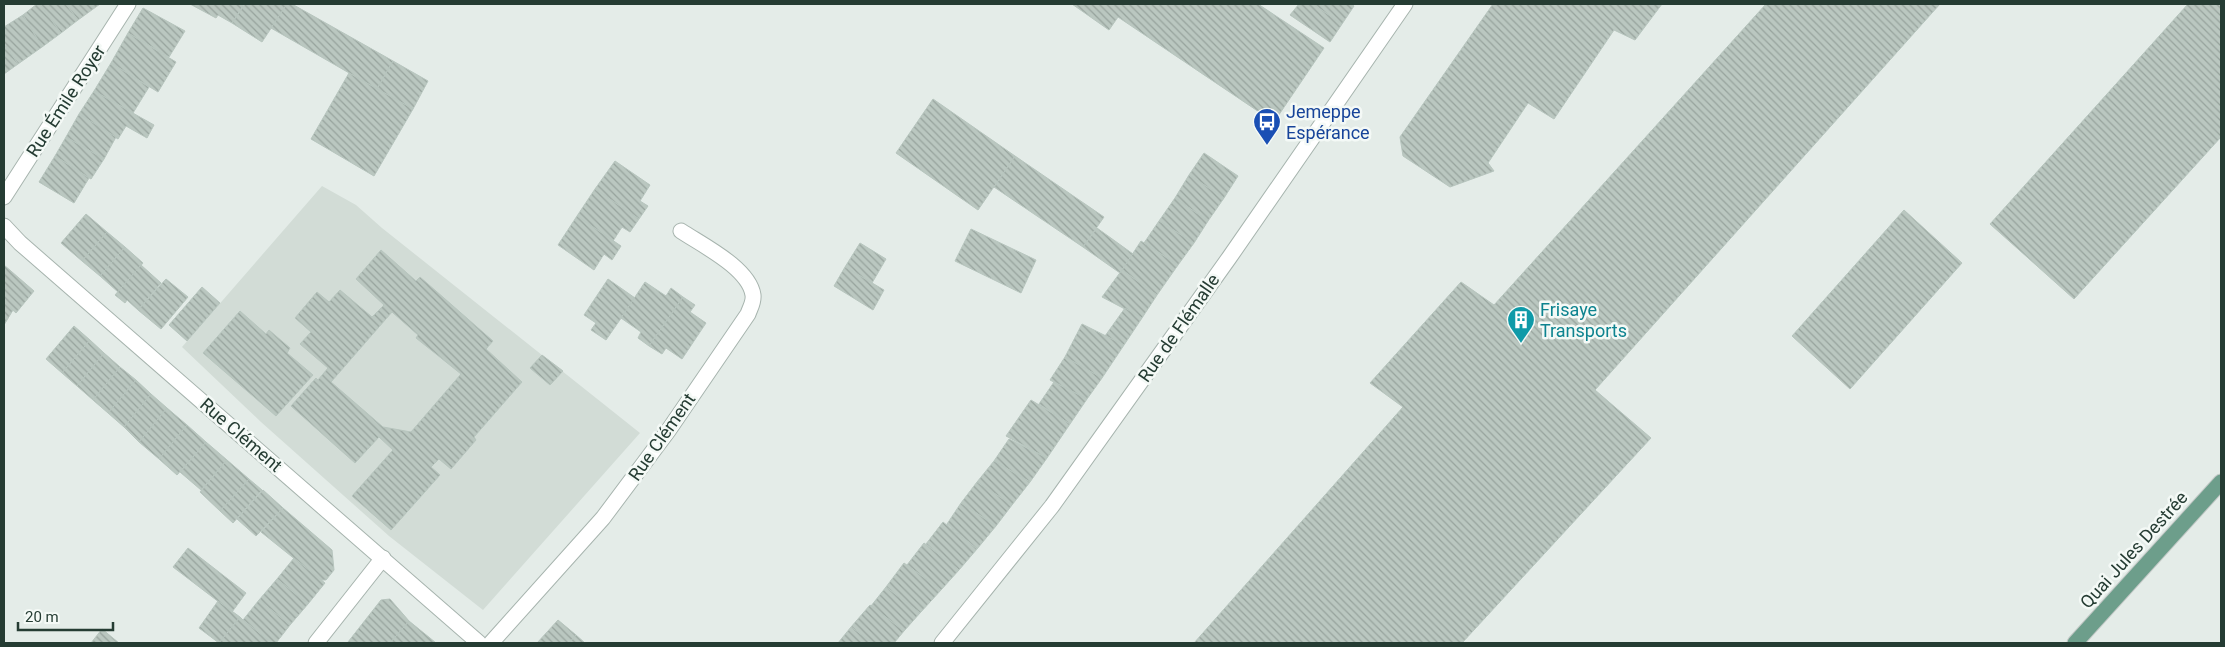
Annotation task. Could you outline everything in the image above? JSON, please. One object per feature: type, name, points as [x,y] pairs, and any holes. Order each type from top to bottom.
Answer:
[{"type":"main road","name":"Quai Jules Destrée","points":[[2075,643],[2221,482]]},
{"type":"street","name":"Rue Émile Royer","points":[[4,197],[128,4]]},
{"type":"street","name":"Rue de Flémalle","points":[[942,643],[1052,506],[1235,250],[1405,4]]},
{"type":"street","name":"Rue Clément","points":[[4,226],[40,261],[479,643]]},
{"type":"street","name":"Rue Clément","points":[[491,643],[603,518],[668,431],[748,314],[753,295],[745,278],[736,268],[681,231]]},
{"type":"street","points":[[316,643],[383,558]]},
{"type":"shaded area","points":[[322,186],[356,205],[382,228],[640,433],[483,610],[389,536],[261,422],[182,347]]},
{"type":"building","points":[[37,4],[40,4],[61,33],[42,47],[23,15]]},
{"type":"building","points":[[40,4],[66,4],[78,20],[61,33]]},
{"type":"building","points":[[66,4],[100,4],[78,20]]},
{"type":"building","points":[[190,4],[244,4],[232,23],[218,15],[216,18]]},
{"type":"building","points":[[245,4],[287,4],[262,42],[232,23]]},
{"type":"building","points":[[287,4],[292,4],[393,61],[377,89],[271,28]]},
{"type":"building","points":[[1072,4],[1258,4],[1324,48],[1274,122],[1118,17],[1109,30]]},
{"type":"building","points":[[1299,4],[1313,4],[1342,24],[1330,42],[1290,15]]},
{"type":"building","points":[[1313,4],[1351,4],[1354,6],[1342,24]]},
{"type":"building","points":[[1493,4],[1662,4],[1635,40],[1614,30],[1554,119],[1528,103],[1488,163],[1494,171],[1450,187],[1403,156],[1400,137]]},
{"type":"building","name":"Frisaye Transports","points":[[1766,4],[1940,4],[1595,390],[1651,438],[1462,643],[1194,643],[1403,407],[1370,383],[1461,282],[1494,305]]},
{"type":"building","points":[[2188,4],[2221,4],[2221,137],[2074,299],[1990,224]]},
{"type":"building","points":[[143,8],[185,31],[169,57],[128,33]]},
{"type":"building","points":[[23,15],[42,47],[18,64],[4,43],[4,27]]},
{"type":"building","points":[[128,33],[176,62],[158,92],[111,63]]},
{"type":"building","points":[[6,46],[18,64],[4,74],[4,48]]},
{"type":"building","points":[[393,61],[428,81],[413,109],[377,89]]},
{"type":"building","points":[[111,63],[149,87],[133,113],[94,91]]},
{"type":"building","points":[[349,73],[413,109],[374,176],[311,139]]},
{"type":"building","points":[[94,91],[154,125],[147,138],[126,126],[118,139],[79,114]]},
{"type":"building","points":[[933,99],[1015,156],[978,210],[896,153]]},
{"type":"building","points":[[79,114],[116,137],[104,159],[66,137]]},
{"type":"building","points":[[66,137],[104,159],[91,179],[55,156]]},
{"type":"building","points":[[1204,153],[1238,176],[1224,198],[1189,175]]},
{"type":"building","points":[[55,156],[89,178],[74,203],[39,182]]},
{"type":"building","points":[[1015,156],[1104,217],[1083,247],[994,187]]},
{"type":"building","points":[[615,161],[650,185],[640,201],[648,206],[639,219],[595,189]]},
{"type":"building","points":[[1189,175],[1224,198],[1208,221],[1175,198]]},
{"type":"building","points":[[595,189],[639,219],[630,232],[622,227],[613,241],[577,216]]},
{"type":"building","points":[[1175,198],[1208,221],[1194,243],[1159,221]]},
{"type":"building","points":[[1904,210],[1962,263],[1850,389],[1792,336]]},
{"type":"building","points":[[86,214],[107,232],[82,261],[61,243]]},
{"type":"building","points":[[577,216],[621,246],[612,260],[604,254],[594,270],[558,245]]},
{"type":"building","points":[[1159,221],[1194,243],[1178,265],[1144,243]]},
{"type":"building","points":[[1097,228],[1133,254],[1120,273],[1083,247]]},
{"type":"building","points":[[971,229],[1036,260],[1021,293],[955,261]]},
{"type":"building","points":[[107,232],[125,247],[100,276],[82,261]]},
{"type":"building","points":[[1141,241],[1178,265],[1157,295],[1122,270]]},
{"type":"building","points":[[860,243],[886,259],[872,283],[845,267]]},
{"type":"building","points":[[125,247],[143,263],[118,292],[100,276]]},
{"type":"building","points":[[381,250],[416,281],[420,277],[493,341],[486,349],[522,382],[474,437],[476,440],[451,469],[439,459],[431,467],[440,475],[391,530],[352,496],[393,450],[379,437],[355,463],[291,406],[316,378],[318,380],[328,368],[300,344],[311,332],[295,318],[317,292],[329,302],[340,290],[372,317],[384,305],[356,279]],"holes":[[[392,312],[418,335],[416,338],[461,374],[411,432],[383,427],[331,382]]]},
{"type":"building","points":[[4,265],[34,291],[16,313],[4,302]]},
{"type":"building","points":[[141,265],[161,283],[138,310],[127,300],[125,303],[115,295]]},
{"type":"building","points":[[845,267],[884,290],[873,310],[834,286]]},
{"type":"building","points":[[1122,270],[1157,295],[1142,318],[1102,297]]},
{"type":"building","points":[[166,279],[188,297],[161,329],[138,310]]},
{"type":"building","points":[[608,279],[635,298],[606,340],[591,330],[596,323],[584,315]]},
{"type":"building","points":[[645,282],[666,296],[671,288],[683,297],[649,346],[638,338],[641,332],[621,318]]},
{"type":"building","points":[[202,287],[220,303],[187,341],[169,325]]},
{"type":"building","points":[[683,297],[695,305],[690,312],[706,323],[682,359],[666,348],[662,354],[649,346]]},
{"type":"building","points":[[4,302],[13,310],[4,325]]},
{"type":"building","points":[[1125,308],[1142,318],[1124,345],[1105,336]]},
{"type":"building","points":[[240,311],[266,334],[269,330],[290,348],[287,353],[313,375],[276,416],[203,353]]},
{"type":"building","points":[[1082,324],[1124,345],[1102,378],[1065,357]]},
{"type":"building","points":[[74,326],[90,340],[62,373],[46,359]]},
{"type":"building","points":[[90,340],[104,353],[77,386],[62,373]]},
{"type":"building","points":[[104,353],[120,367],[93,400],[77,386]]},
{"type":"building","points":[[542,355],[563,371],[550,385],[530,368]]},
{"type":"building","points":[[1065,357],[1102,378],[1087,399],[1050,380]]},
{"type":"building","points":[[120,367],[136,380],[108,413],[93,400]]},
{"type":"building","points":[[136,380],[151,394],[124,427],[108,413]]},
{"type":"building","points":[[1054,382],[1087,399],[1070,424],[1039,404]]},
{"type":"building","points":[[151,394],[167,408],[139,442],[124,427]]},
{"type":"building","points":[[1031,400],[1070,424],[1047,458],[1006,436]]},
{"type":"building","points":[[167,408],[187,425],[159,459],[139,442]]},
{"type":"building","points":[[187,425],[206,442],[177,475],[159,459]]},
{"type":"building","points":[[1009,439],[1047,458],[1030,482],[994,461]]},
{"type":"building","points":[[206,442],[227,460],[201,490],[180,472]]},
{"type":"building","points":[[227,460],[249,479],[220,511],[200,492]]},
{"type":"building","points":[[994,461],[1030,482],[1012,505],[977,482]]},
{"type":"building","points":[[249,479],[262,490],[233,523],[220,511]]},
{"type":"building","points":[[977,482],[1012,505],[996,526],[961,503]]},
{"type":"building","points":[[263,490],[283,508],[256,536],[237,519]]},
{"type":"building","points":[[961,503],[996,526],[977,549],[947,524]]},
{"type":"building","points":[[283,508],[332,550],[334,570],[326,580],[321,580],[261,532]]},
{"type":"building","points":[[943,522],[977,549],[959,570],[926,544]]},
{"type":"building","points":[[924,543],[959,570],[941,590],[907,565]]},
{"type":"building","points":[[188,548],[246,593],[232,612],[173,567]]},
{"type":"building","points":[[294,558],[325,583],[308,604],[277,579]]},
{"type":"building","points":[[904,563],[941,590],[920,613],[886,587]]},
{"type":"building","points":[[277,579],[308,604],[290,625],[259,600]]},
{"type":"building","points":[[886,587],[920,613],[904,631],[871,606]]},
{"type":"building","points":[[390,599],[409,621],[390,643],[348,642],[381,600]]},
{"type":"building","points":[[259,600],[290,625],[276,643],[272,643],[243,620]]},
{"type":"building","points":[[218,601],[240,617],[219,643],[199,628]]},
{"type":"building","points":[[870,605],[904,631],[894,643],[873,643],[851,627]]},
{"type":"building","points":[[240,617],[243,620],[272,643],[219,643]]},
{"type":"building","points":[[558,620],[576,635],[569,643],[537,643]]},
{"type":"building","points":[[409,621],[430,638],[436,643],[390,643]]},
{"type":"building","points":[[851,627],[873,643],[838,643]]},
{"type":"building","points":[[102,629],[119,643],[91,643]]},
{"type":"building","points":[[576,635],[585,643],[569,643]]},
{"type":"place","name":"Jemeppe Espérance","points":[[1267,146]]},
{"type":"place","name":"Frisaye Transports","points":[[1521,344]]}]
